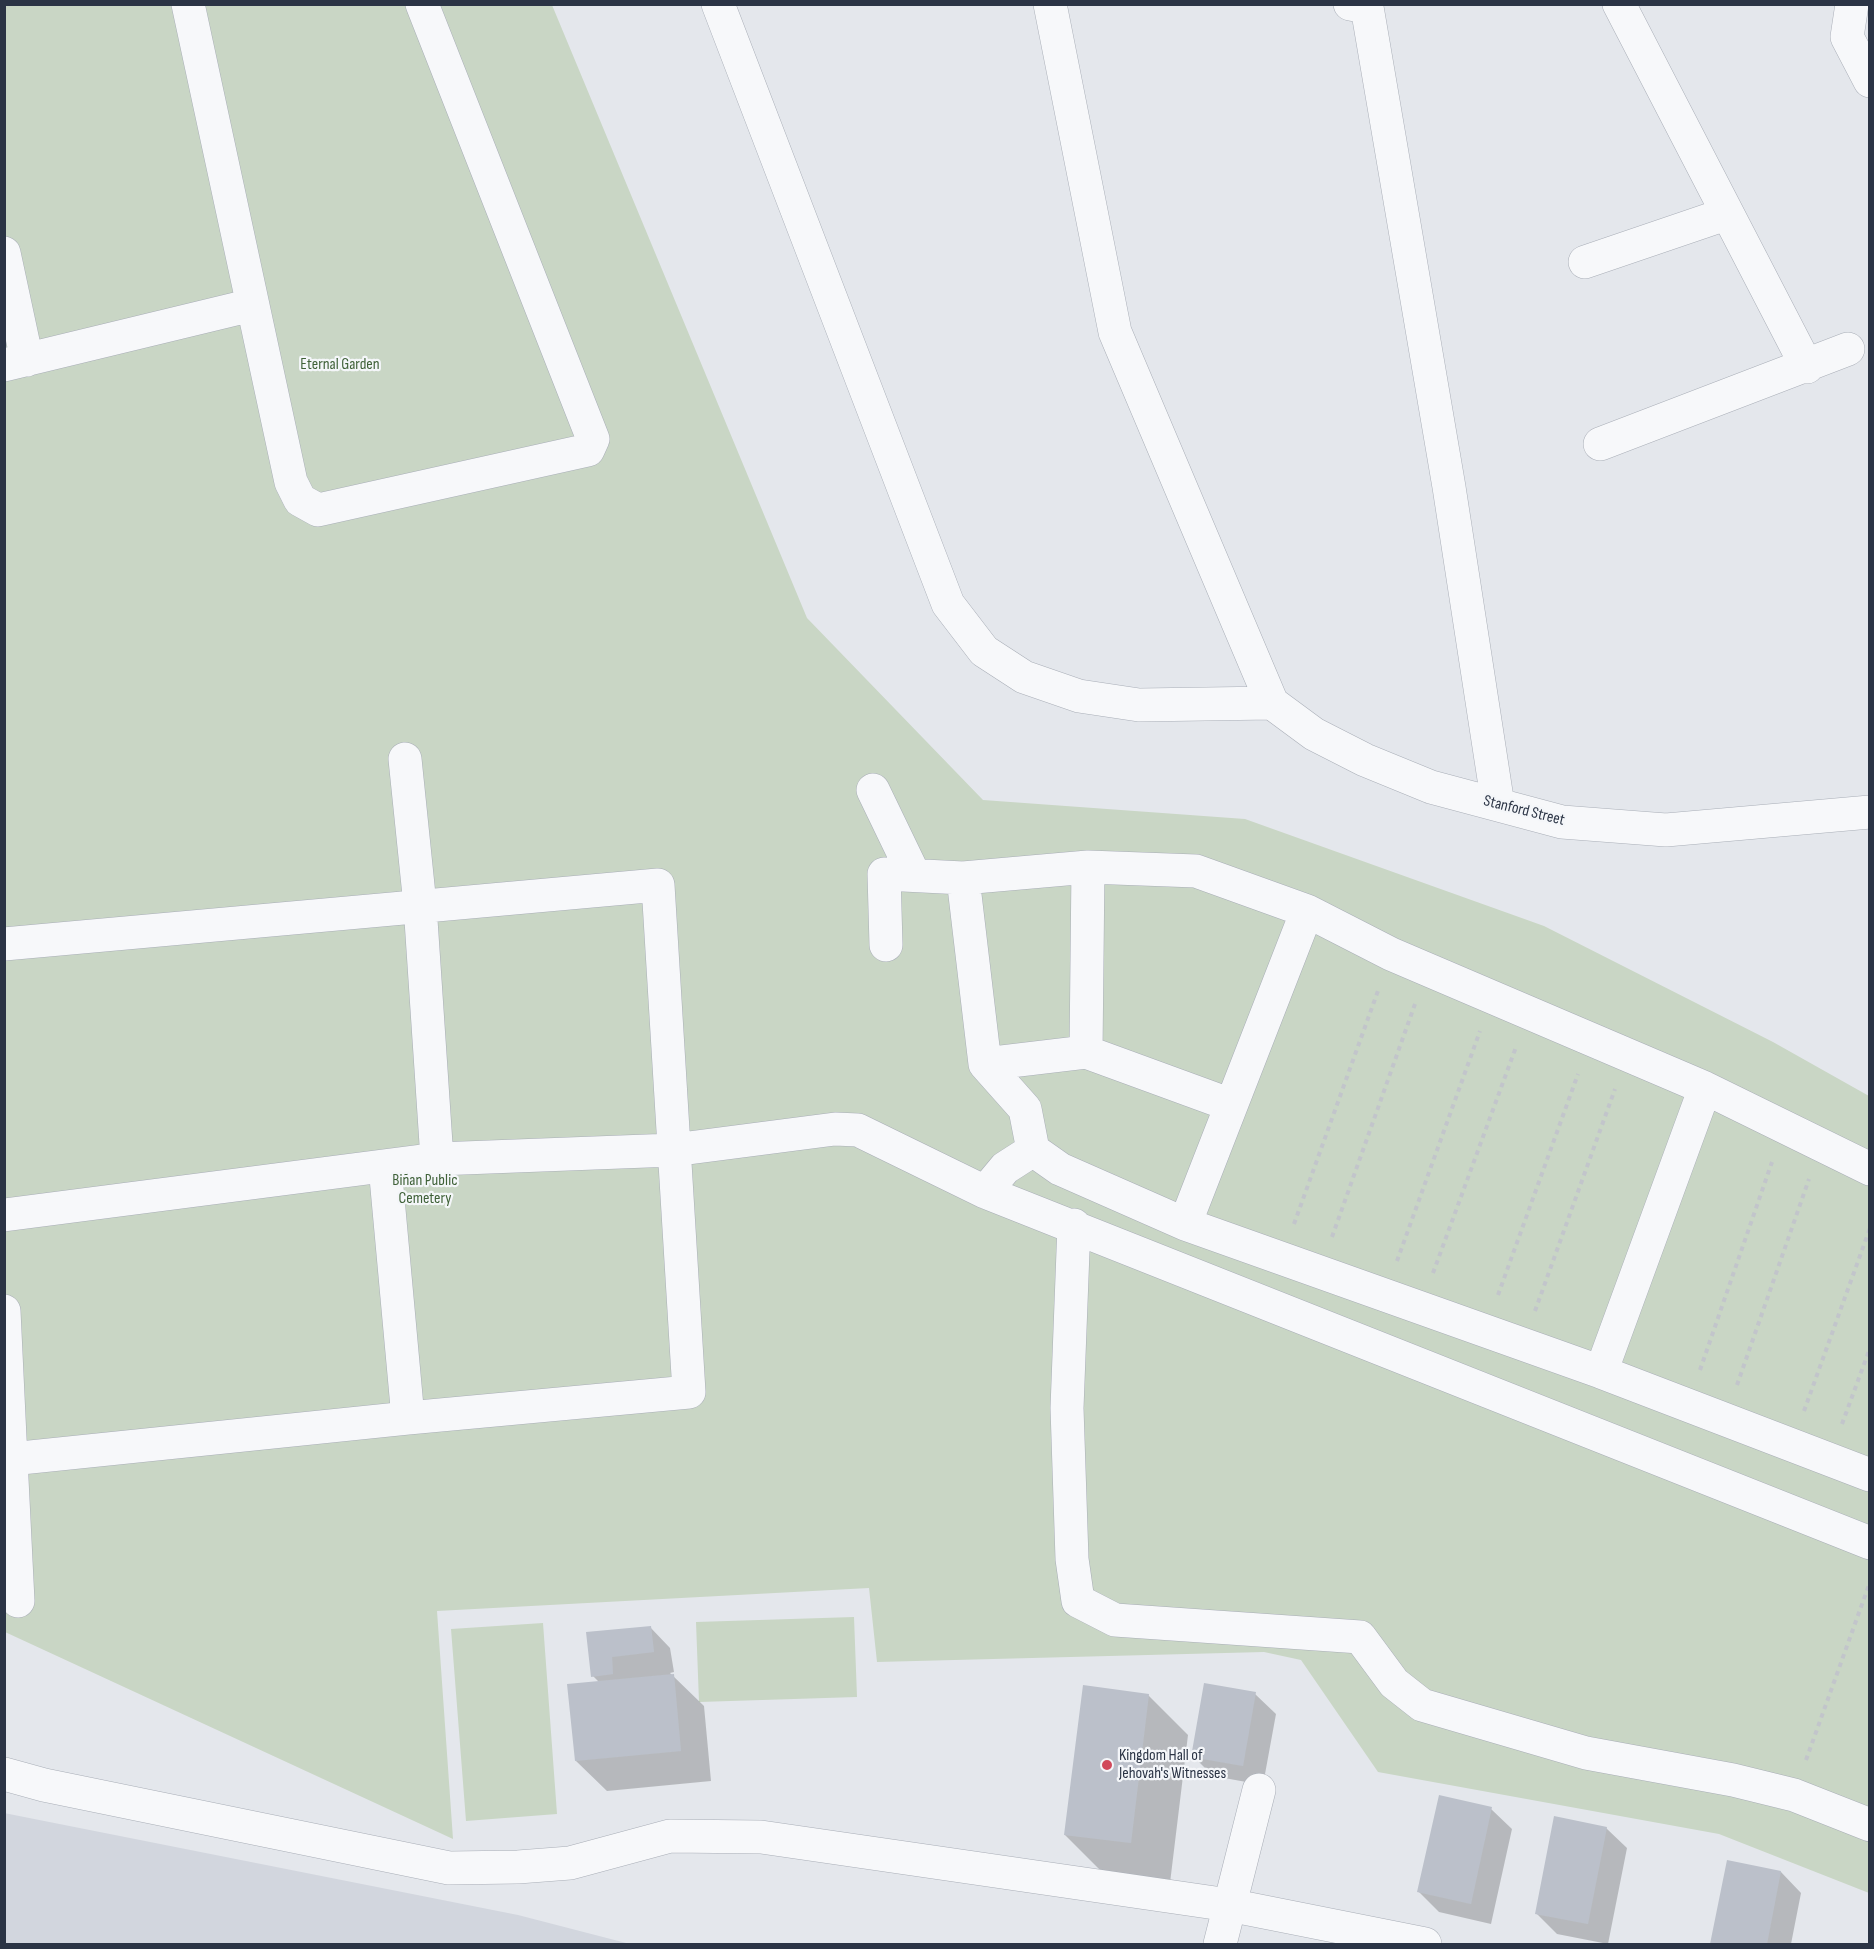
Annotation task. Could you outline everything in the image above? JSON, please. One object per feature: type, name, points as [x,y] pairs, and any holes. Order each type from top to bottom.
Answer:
[{"type":"street","points":[[188,4],[291,482],[300,500],[318,510],[588,450],[593,439],[422,4]]},
{"type":"street","points":[[718,4],[948,604],[984,651],[1024,677],[1079,696],[1139,705],[1272,703],[1115,332],[1050,4]]},
{"type":"street","points":[[1350,4],[1367,8],[1449,487],[1498,805]]},
{"type":"street","points":[[1618,4],[1807,367]]},
{"type":"street","points":[[1852,4],[1847,37],[1869,81]]},
{"type":"street","points":[[1585,262],[1726,214]]},
{"type":"street","points":[[4,253],[16,363],[252,305]]},
{"type":"street","points":[[1600,444],[1807,367],[1848,349]]},
{"type":"street","name":"Stanford Street","points":[[1272,703],[1314,734],[1365,760],[1431,787],[1562,822],[1666,830],[1869,812]]},
{"type":"street","points":[[405,759],[420,905],[437,1159]]},
{"type":"street","points":[[873,790],[914,874]]},
{"type":"street","points":[[886,945],[884,873],[963,878],[1088,867],[1196,871],[1307,911],[1391,954],[1705,1088],[1869,1169]]},
{"type":"street","points":[[1086,1052],[1088,867]]},
{"type":"street","points":[[963,878],[985,1064],[1025,1109],[1033,1150],[1059,1169],[1185,1224],[1601,1372],[1869,1475]]},
{"type":"street","points":[[4,944],[658,885],[689,1392],[11,1459]]},
{"type":"street","points":[[1185,1224],[1307,911]]},
{"type":"street","points":[[985,1064],[1086,1052],[1231,1105]]},
{"type":"street","points":[[1601,1372],[1705,1088]]},
{"type":"street","points":[[4,1215],[437,1159],[673,1150],[835,1130],[858,1130],[985,1192],[1074,1225],[1869,1543]]},
{"type":"street","points":[[985,1192],[1005,1168],[1033,1150]]},
{"type":"street","points":[[385,1166],[408,1418]]},
{"type":"street","points":[[1074,1225],[1067,1408],[1072,1559],[1078,1601],[1115,1620],[1274,1629],[1360,1637],[1394,1683],[1422,1705],[1586,1753],[1732,1780],[1794,1795],[1869,1826]]},
{"type":"street","points":[[4,1311],[18,1601]]},
{"type":"street","points":[[4,1774],[44,1785],[449,1868],[518,1868],[570,1863],[670,1836],[760,1837],[1229,1905],[1425,1944]]},
{"type":"street","points":[[1220,1944],[1259,1790]]},
{"type":"path","points":[[1281,1258],[1391,954]]},
{"type":"path","points":[[1320,1272],[1428,969]]},
{"type":"path","points":[[1385,1295],[1492,997]]},
{"type":"path","points":[[1421,1308],[1528,1012]]},
{"type":"path","points":[[1485,1331],[1591,1039]]},
{"type":"path","points":[[1523,1345],[1627,1054]]},
{"type":"path","points":[[1687,1405],[1784,1127]]},
{"type":"path","points":[[1725,1420],[1821,1145]]},
{"type":"path","points":[[1792,1445],[1869,1228]]},
{"type":"path","points":[[1829,1460],[1869,1348]]},
{"type":"path","points":[[1794,1795],[1869,1582]]},
{"type":"shaded area","points":[[4,1813],[518,1915],[630,1944],[5,1944]]},
{"type":"green space","points":[[5,5],[552,5],[807,618],[983,800],[1245,819],[1544,926],[1773,1042],[1869,1096],[1869,1893],[1719,1834],[1378,1772],[1301,1660],[1264,1652],[877,1662],[869,1588],[437,1611],[453,1839],[5,1632]]},
{"type":"green space","points":[[854,1617],[857,1697],[699,1702],[696,1622]]},
{"type":"green space","points":[[543,1623],[557,1814],[466,1821],[451,1629]]},
{"type":"building","points":[[651,1626],[654,1652],[612,1657],[613,1674],[591,1677],[586,1632]]},
{"type":"building","points":[[674,1674],[681,1751],[575,1761],[567,1684]]},
{"type":"building","points":[[1204,1683],[1256,1692],[1243,1766],[1191,1757]]},
{"type":"building","name":"Kingdom Hall of Jehovah's Witnesses","points":[[1083,1685],[1149,1694],[1131,1843],[1064,1835]]},
{"type":"building","points":[[1439,1795],[1492,1807],[1471,1904],[1417,1892]]},
{"type":"building","points":[[1554,1816],[1607,1827],[1588,1924],[1535,1914]]},
{"type":"building","points":[[1727,1860],[1781,1871],[1767,1944],[1710,1944]]},
{"type":"place","name":"Kingdom Hall of Jehovah's Witnesses","points":[[1107,1765]]},
{"type":"park label","name":"Eternal Garden","points":[[340,365]]},
{"type":"park label","name":"Biñan Public Cemetery","points":[[425,1190]]}]
